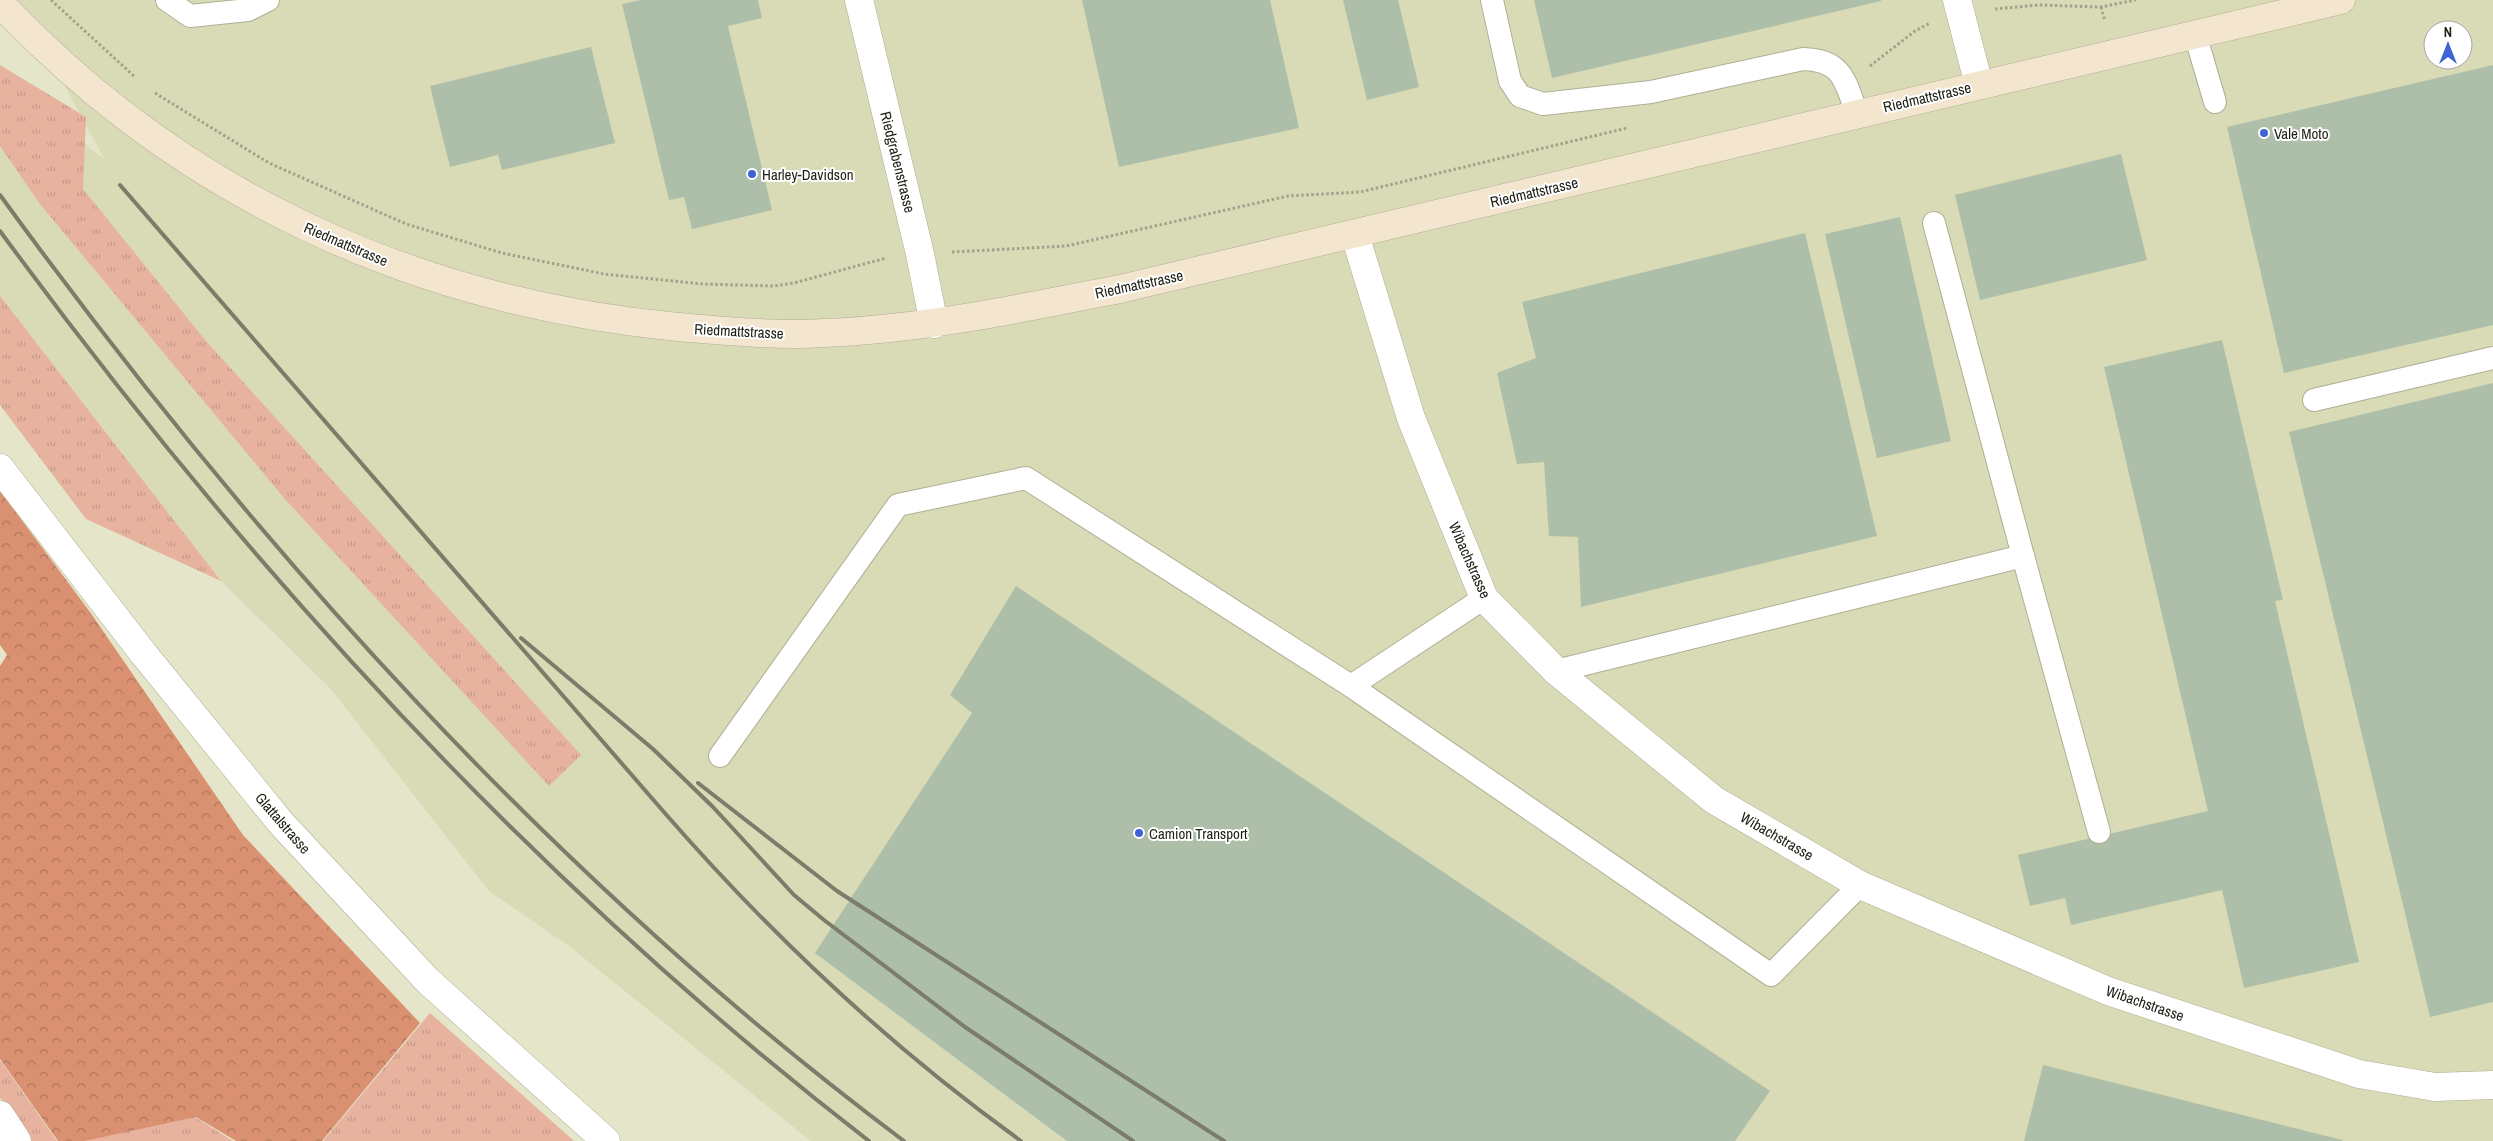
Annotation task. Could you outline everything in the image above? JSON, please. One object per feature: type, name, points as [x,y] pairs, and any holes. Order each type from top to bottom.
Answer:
[{"type":"main road","name":"Riedmattstrasse","points":[[0,3],[56,60],[162,143],[269,209],[318,233],[414,273],[498,298],[632,322],[762,334],[820,334],[934,324],[1120,289],[1356,235],[2340,0]]},
{"type":"street","name":"Riedgrabenstrasse","points":[[859,0],[920,254],[934,324]]},
{"type":"street","points":[[1959,8],[1980,85]]},
{"type":"street","name":"Wibachstrasse","points":[[1356,235],[1411,418],[1484,598],[1556,671],[1714,800],[1860,885],[2108,991],[2359,1074],[2435,1087],[2493,1085]]},
{"type":"street","name":"Glattalstrasse","points":[[0,468],[142,653],[281,823],[428,981],[606,1141]]},
{"type":"street","points":[[0,1115],[17,1141]]},
{"type":"lane","points":[[167,0],[190,16],[248,10],[268,0]]},
{"type":"lane","points":[[1492,0],[1510,81],[1520,96],[1536,102],[1561,103],[1651,92],[1803,59],[1828,63],[1837,69],[1843,76],[1857,114]]},
{"type":"lane","points":[[2196,34],[2215,102]]},
{"type":"lane","points":[[1934,223],[2099,832]]},
{"type":"lane","points":[[2314,400],[2493,358]]},
{"type":"lane","points":[[720,756],[898,505],[1026,478],[1351,686],[1771,975],[1860,885]]},
{"type":"lane","points":[[1556,671],[2023,556]]},
{"type":"lane","points":[[1351,686],[1484,598]]},
{"type":"path","points":[[51,0],[142,83]]},
{"type":"path","points":[[1843,76],[1873,64],[1922,26],[1959,8],[2016,6],[2101,7],[2136,0]]},
{"type":"path","points":[[148,89],[269,162],[406,224],[502,253],[604,274],[703,284],[774,286],[794,283],[881,259],[920,254],[1066,246],[1288,196],[1360,192],[1630,127]]},
{"type":"shaded area","points":[[18,0],[2493,0],[2493,1141],[811,1141],[569,946],[489,891],[330,688],[221,581],[0,296],[0,78],[105,160]]},
{"type":"green space","points":[[0,65],[86,117],[83,189],[206,341],[581,755],[549,786],[284,498],[40,204],[0,146]]},
{"type":"green space","points":[[0,296],[221,581],[86,519],[0,405]]},
{"type":"green space","points":[[0,491],[90,612],[243,835],[420,1023],[322,1141],[236,1141],[196,1117],[85,1141],[58,1141],[0,1059],[0,666],[7,655],[0,645]]},
{"type":"green space","points":[[430,1013],[574,1141],[323,1141]]},
{"type":"green space","points":[[0,1060],[57,1141],[31,1141],[12,1111],[0,1098]]},
{"type":"green space","points":[[195,1117],[233,1141],[84,1141]]},
{"type":"building","points":[[641,0],[758,0],[762,18],[728,26],[772,210],[692,229],[684,197],[669,200],[622,4]]},
{"type":"building","points":[[1082,0],[1270,0],[1299,128],[1119,167]]},
{"type":"building","points":[[1343,0],[1398,0],[1419,87],[1367,100]]},
{"type":"building","points":[[1534,0],[1881,0],[1881,1],[1552,78]]},
{"type":"building","points":[[591,47],[615,143],[502,170],[498,155],[450,167],[430,86]]},
{"type":"building","points":[[2493,65],[2493,325],[2284,373],[2227,127]]},
{"type":"building","points":[[2121,154],[2147,260],[1980,300],[1955,195]]},
{"type":"building","points":[[1900,217],[1951,441],[1877,458],[1825,234]]},
{"type":"building","points":[[1805,233],[1877,536],[1581,607],[1578,537],[1549,536],[1544,462],[1517,464],[1497,373],[1536,358],[1522,302]]},
{"type":"building","points":[[2222,340],[2283,600],[2275,601],[2359,962],[2244,988],[2222,890],[2071,925],[2065,898],[2030,906],[2018,855],[2208,811],[2104,367]]},
{"type":"building","points":[[2493,383],[2493,1002],[2430,1017],[2289,432]]},
{"type":"building","name":"Camion Transport","points":[[1016,586],[1770,1091],[1735,1141],[1067,1141],[815,953],[972,713],[950,695]]},
{"type":"building","points":[[2043,1065],[2342,1140],[2342,1141],[2024,1141]]},
{"type":"railway","points":[[120,185],[663,811],[745,901],[877,1027],[1021,1141]]},
{"type":"railway","points":[[0,195],[98,326],[200,455],[306,581],[417,702],[531,819],[651,932],[775,1039],[904,1141]]},
{"type":"railway","points":[[0,231],[95,357],[194,480],[296,600],[403,717],[513,829],[627,938],[746,1042],[869,1141]]},
{"type":"railway","points":[[521,638],[653,749],[713,807],[794,895],[824,920],[965,1027],[1133,1141]]},
{"type":"railway","points":[[698,783],[837,891],[1224,1141]]},
{"type":"place","name":"Vale Moto","points":[[2264,133]]},
{"type":"place","name":"Harley-Davidson","points":[[752,174]]},
{"type":"place","name":"Camion Transport","points":[[1139,833]]}]
